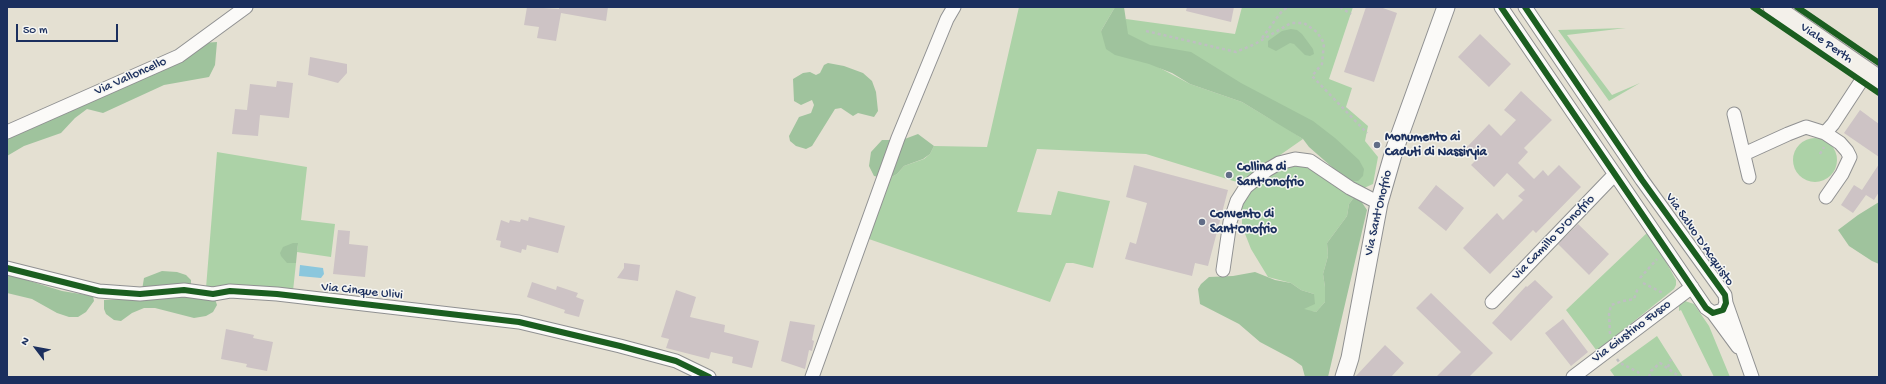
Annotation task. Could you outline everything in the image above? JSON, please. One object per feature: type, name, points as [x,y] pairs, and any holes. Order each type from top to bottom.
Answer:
[{"type":"main road","name":"Viale Perth","points":[[1773,7],[1873,76]]},
{"type":"street","name":"Via Valloncello","points":[[7,132],[179,56],[246,7]]},
{"type":"street","points":[[812,377],[898,138],[947,19],[954,7]]},
{"type":"street","name":"Via Sant'Onofrio","points":[[1344,377],[1350,358],[1379,203],[1394,151],[1446,7]]},
{"type":"street","points":[[1501,7],[1706,308],[1713,312],[1747,360]]},
{"type":"street","name":"Via Salvo D'Acquisto","points":[[1525,7],[1594,110],[1723,293],[1726,303],[1723,310],[1713,312]]},
{"type":"street","points":[[1825,133],[1873,76]]},
{"type":"street","points":[[1578,121],[1594,110]]},
{"type":"street","points":[[1734,114],[1749,177]]},
{"type":"street","points":[[1744,154],[1806,127],[1825,133],[1840,143],[1850,157],[1842,174],[1826,197]]},
{"type":"street","points":[[1223,270],[1230,222],[1237,201],[1246,187],[1267,170],[1279,163],[1295,159],[1310,161],[1350,188],[1379,203]]},
{"type":"street","name":"Via Camillo D'Onofrio","points":[[1492,302],[1615,174]]},
{"type":"street","name":"Via Cinque Ulivi","points":[[7,268],[100,291],[140,294],[184,290],[213,294],[230,291],[277,294],[519,322],[676,361],[709,377]]},
{"type":"street","name":"Via Giustino Fusco","points":[[1573,377],[1692,287]]},
{"type":"street","points":[[1726,303],[1752,377]]},
{"type":"path","points":[[1261,40],[1282,11],[1288,7]]},
{"type":"path","points":[[1340,7],[1350,14]]},
{"type":"path","points":[[1146,31],[1236,52],[1291,23],[1304,23],[1317,32],[1324,43],[1322,64],[1312,76],[1367,133]]},
{"type":"path","points":[[1640,278],[1658,256]]},
{"type":"path","points":[[1644,284],[1664,294],[1671,302]]},
{"type":"path","points":[[1638,288],[1634,299],[1611,305],[1609,328],[1612,347],[1620,362],[1638,372],[1641,377]]},
{"type":"path","points":[[1668,367],[1671,359]]},
{"type":"path","points":[[1649,377],[1651,371],[1660,362],[1680,377]]},
{"type":"green space","points":[[1019,7],[1115,7],[1101,31],[1120,53],[1126,19],[1235,34],[1242,7],[1353,7],[1329,79],[1352,88],[1346,107],[1368,126],[1365,141],[1378,157],[1373,184],[1364,188],[1340,177],[1337,159],[1289,130],[1303,139],[1240,183],[1146,154],[1037,149],[1017,212],[1051,215],[1058,191],[1110,201],[1093,268],[1073,263],[1066,263],[1050,302],[866,238],[888,179],[897,174],[904,166],[924,159],[930,154],[934,146],[987,147]],"holes":[[[1158,67],[1241,100],[1277,123],[1242,102],[1190,84]]]},
{"type":"green space","points":[[1115,7],[1124,7],[1128,34],[1150,45],[1191,52],[1241,83],[1313,121],[1335,138],[1359,160],[1364,169],[1363,176],[1358,181],[1348,181],[1309,147],[1303,139],[1242,102],[1190,84],[1172,73],[1149,64],[1115,55],[1106,49],[1101,31]]},
{"type":"green space","points":[[1626,28],[1567,35],[1612,95],[1640,83],[1609,101],[1558,30]]},
{"type":"green space","points":[[1291,29],[1297,30],[1302,34],[1313,49],[1314,54],[1310,56],[1305,55],[1294,44],[1290,43],[1276,51],[1268,47],[1268,41],[1282,31]]},
{"type":"green space","points":[[217,42],[215,65],[209,77],[164,85],[103,113],[87,109],[75,118],[61,133],[24,146],[7,156],[7,130],[202,43]]},
{"type":"green space","points":[[828,63],[844,66],[863,73],[872,81],[876,92],[878,111],[874,117],[858,113],[853,116],[841,108],[835,109],[812,146],[806,149],[796,146],[790,141],[789,136],[799,117],[811,113],[814,105],[812,100],[801,105],[794,101],[793,79],[803,73],[810,72],[816,75],[820,73],[824,65]]},
{"type":"green space","points":[[918,134],[934,146],[930,154],[923,159],[904,166],[897,174],[888,179],[874,176],[869,166],[871,152],[882,140],[902,140]]},
{"type":"green space","points":[[1811,138],[1819,138],[1831,144],[1837,156],[1837,164],[1831,176],[1819,182],[1811,182],[1799,176],[1793,164],[1793,156],[1799,144]]},
{"type":"green space","points":[[217,152],[307,167],[301,220],[335,224],[331,257],[297,252],[298,243],[292,263],[296,263],[293,291],[206,288]]},
{"type":"green space","points":[[1287,161],[1320,171],[1355,196],[1349,204],[1347,216],[1327,243],[1328,256],[1323,274],[1325,302],[1316,312],[1303,310],[1314,294],[1301,290],[1291,283],[1268,277],[1251,249],[1242,226],[1242,202],[1259,175]]},
{"type":"green space","points":[[1355,196],[1361,201],[1367,210],[1328,377],[1305,377],[1302,366],[1292,359],[1260,342],[1239,324],[1200,304],[1198,289],[1209,277],[1233,276],[1255,272],[1275,280],[1291,283],[1301,290],[1314,294],[1315,304],[1304,309],[1316,312],[1325,302],[1323,274],[1328,256],[1327,243],[1347,216],[1349,204]]},
{"type":"green space","points":[[1879,202],[1879,264],[1849,246],[1838,230]]},
{"type":"green space","points":[[1649,231],[1676,280],[1676,285],[1674,289],[1597,351],[1566,310]]},
{"type":"green space","points":[[293,243],[298,243],[296,263],[287,263],[280,253],[283,247]]},
{"type":"green space","points":[[162,271],[177,272],[186,275],[191,280],[191,286],[142,290],[144,278]]},
{"type":"green space","points":[[7,274],[62,291],[93,296],[94,301],[86,312],[78,317],[69,317],[57,313],[32,299],[7,293]]},
{"type":"green space","points":[[180,292],[215,299],[217,305],[213,312],[206,316],[194,318],[155,308],[144,308],[132,313],[121,321],[114,320],[106,314],[104,309],[104,300],[161,297]]},
{"type":"green space","points":[[1685,301],[1694,304],[1709,326],[1730,377],[1714,377],[1681,310],[1679,311],[1679,306]]},
{"type":"green space","points":[[1657,336],[1683,377],[1615,377],[1610,370]]},
{"type":"water","points":[[300,265],[323,268],[324,274],[321,278],[299,276]]},
{"type":"building","points":[[527,7],[559,9],[559,7],[608,7],[606,21],[561,13],[556,41],[537,38],[539,27],[524,25]]},
{"type":"building","points":[[1187,7],[1234,7],[1231,22],[1186,11]]},
{"type":"building","points":[[1366,7],[1380,7],[1397,13],[1374,82],[1344,72]]},
{"type":"building","points":[[1480,34],[1511,64],[1489,87],[1458,57]]},
{"type":"building","points":[[310,57],[347,64],[347,73],[338,83],[308,75]]},
{"type":"building","points":[[277,81],[293,83],[289,118],[260,115],[258,136],[232,134],[235,109],[247,110],[250,84],[276,87]]},
{"type":"building","points":[[1521,91],[1552,120],[1524,148],[1528,152],[1518,163],[1534,179],[1543,170],[1548,176],[1559,165],[1581,187],[1536,233],[1533,230],[1490,274],[1463,248],[1497,213],[1503,220],[1523,200],[1518,196],[1525,190],[1507,173],[1494,187],[1471,165],[1477,159],[1466,148],[1489,124],[1501,136],[1516,120],[1504,110]]},
{"type":"building","points":[[1860,110],[1879,124],[1879,157],[1844,133]]},
{"type":"building","points":[[1879,164],[1879,192],[1874,200],[1866,195],[1853,213],[1841,205],[1854,185],[1862,190]]},
{"type":"building","name":"Convento di Sant'Onofrio","points":[[1134,165],[1228,190],[1208,266],[1195,263],[1192,276],[1125,259],[1130,242],[1136,244],[1147,203],[1126,197]]},
{"type":"building","points":[[1436,185],[1464,208],[1446,231],[1418,208]]},
{"type":"building","points":[[529,217],[565,226],[558,253],[527,245],[526,250],[522,249],[521,253],[500,247],[501,241],[496,240],[501,220],[509,223],[510,220],[520,222],[521,219],[528,221]]},
{"type":"building","points":[[1578,224],[1609,254],[1589,275],[1558,244]]},
{"type":"building","points":[[338,230],[350,231],[349,244],[368,246],[365,277],[333,274]]},
{"type":"building","points":[[624,263],[640,265],[638,281],[617,278],[624,268]]},
{"type":"building","points":[[1535,280],[1553,297],[1511,341],[1492,323],[1526,286],[1527,287]]},
{"type":"building","points":[[532,282],[556,290],[557,286],[578,293],[576,297],[584,300],[579,317],[564,313],[565,310],[527,297]]},
{"type":"building","points":[[676,290],[696,297],[690,317],[725,325],[724,332],[759,341],[752,368],[732,363],[733,357],[711,352],[709,359],[666,348],[669,339],[661,337]]},
{"type":"building","points":[[1431,293],[1493,353],[1469,377],[1436,377],[1461,352],[1416,308]]},
{"type":"building","points":[[1563,319],[1588,352],[1571,366],[1545,333]]},
{"type":"building","points":[[790,321],[815,325],[812,340],[814,341],[812,351],[809,350],[805,369],[781,361]]},
{"type":"building","points":[[226,329],[254,335],[253,338],[273,342],[267,371],[246,367],[247,364],[221,359]]},
{"type":"building","points":[[1385,345],[1404,363],[1391,377],[1355,377]]},
{"type":"cycle path","points":[[1501,7],[1706,308],[1713,313],[1723,310],[1726,303],[1725,295],[1642,180],[1525,7]]},
{"type":"cycle path","points":[[1753,7],[1879,93]]},
{"type":"cycle path","points":[[1797,7],[1879,63]]},
{"type":"cycle path","points":[[7,268],[99,291],[140,294],[184,290],[213,294],[230,291],[277,294],[519,322],[676,361],[709,377]]},
{"type":"place","name":"Monumento ai Caduti di Nassiryia","points":[[1377,145]]},
{"type":"place","name":"Collina di Sant'Onofrio","points":[[1229,175]]},
{"type":"place","name":"Convento di Sant'Onofrio","points":[[1202,222]]}]
